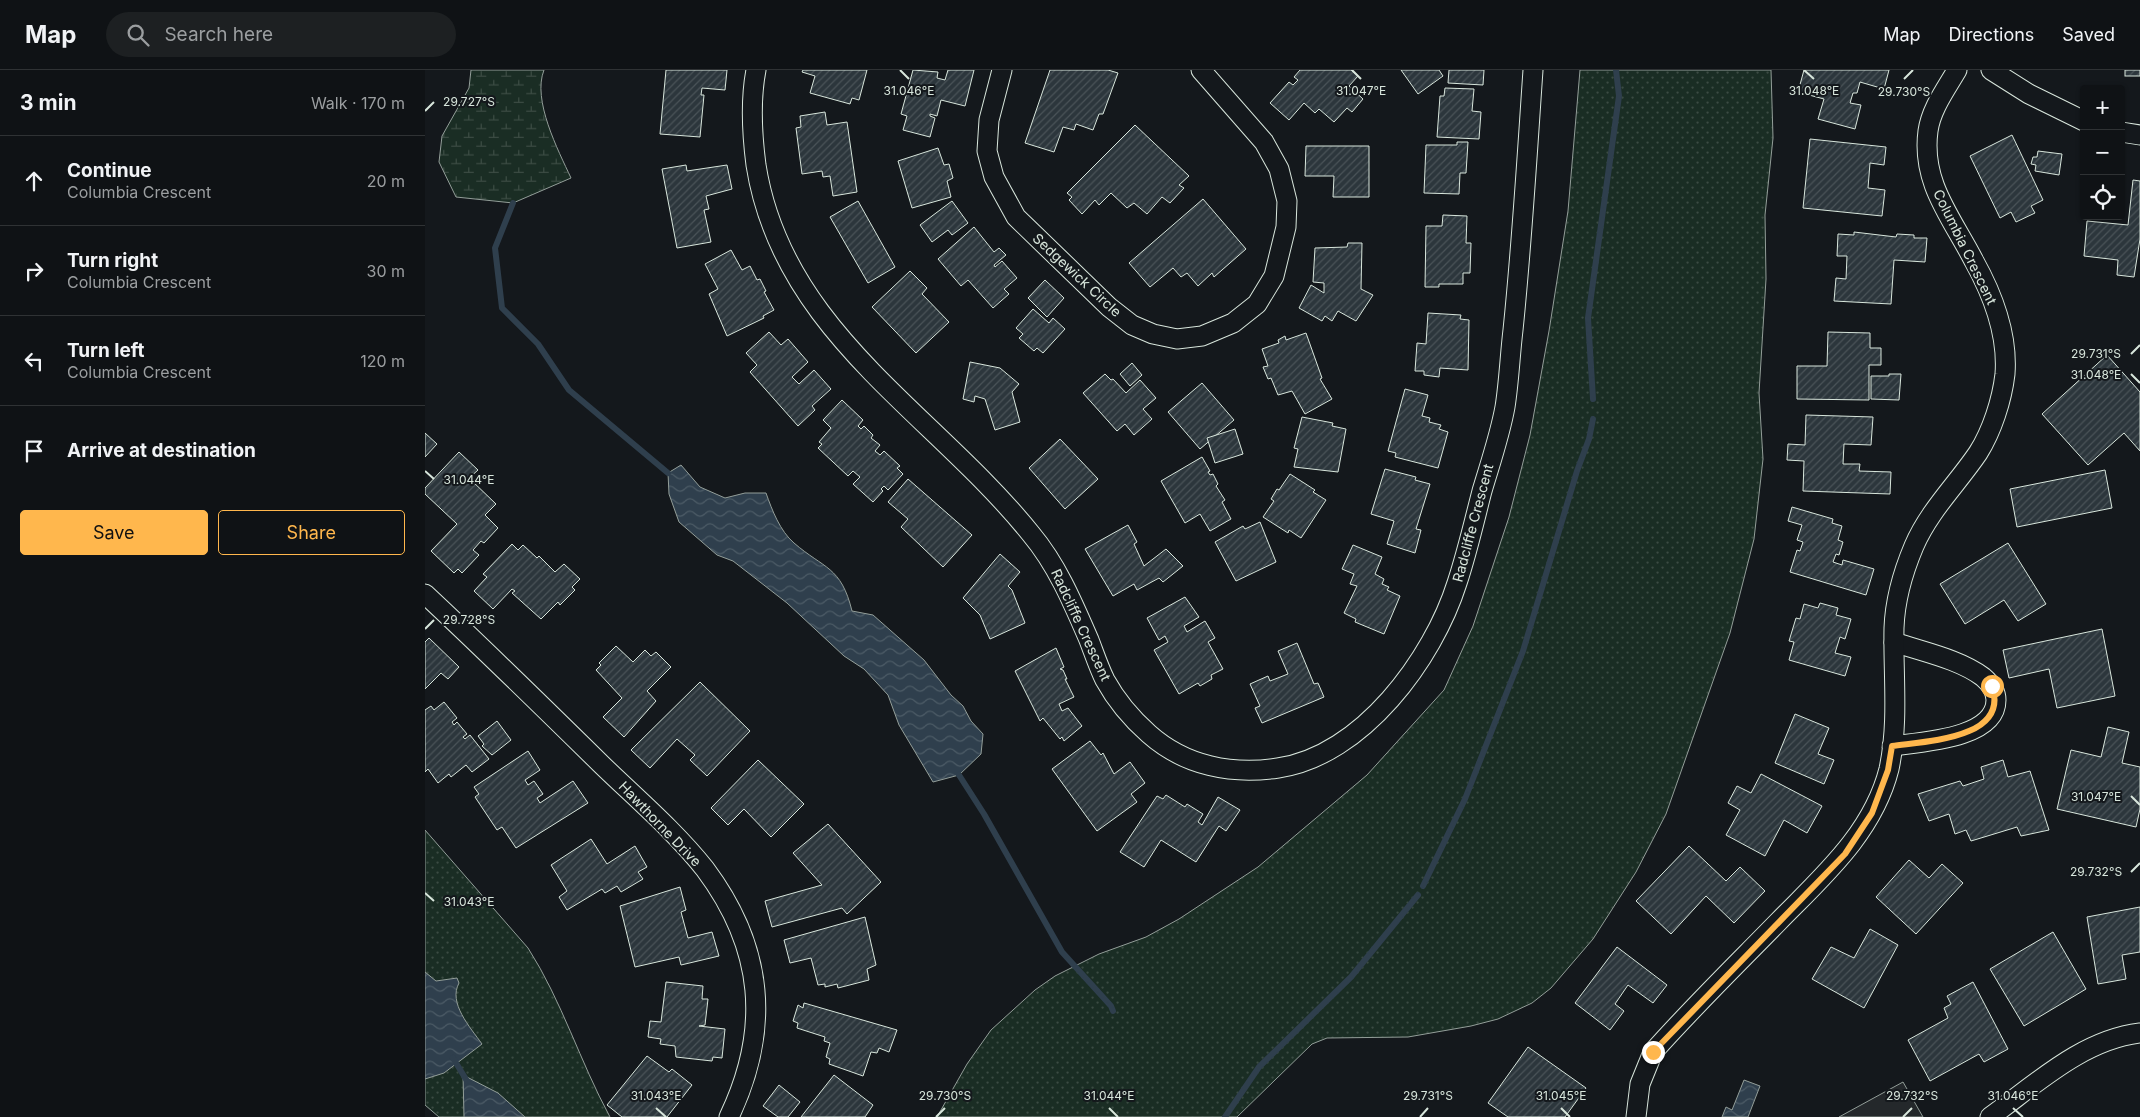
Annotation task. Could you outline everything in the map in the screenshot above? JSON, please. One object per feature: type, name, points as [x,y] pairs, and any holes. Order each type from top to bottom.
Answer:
[{"type":"street","name":"Radcliffe Crescent","points":[[756,70],[752,138],[761,192],[774,233],[795,277],[823,317],[865,364],[1003,502],[1033,536],[1056,570],[1075,608],[1105,680],[1122,706],[1151,736],[1185,758],[1220,769],[1255,772],[1289,767],[1323,755],[1357,732],[1395,692],[1431,643],[1456,586],[1505,409],[1520,268],[1533,70]]},
{"type":"street","name":"Sedgewick Circle","points":[[1002,70],[989,120],[987,151],[994,177],[1008,205],[1016,217],[1109,307],[1132,325],[1153,334],[1177,339],[1202,336],[1233,323],[1257,304],[1274,276],[1286,227],[1287,201],[1279,169],[1264,142],[1201,70]]},
{"type":"street","name":"Columbia Crescent","points":[[1636,1117],[1640,1084],[1653,1052],[1845,854],[1872,813],[1888,770],[1895,728],[1895,642],[1900,585],[1915,543],[1939,503],[1979,452],[1994,420],[2005,373],[2002,330],[1992,297],[1974,260],[1940,202],[1929,168],[1929,130],[1937,104],[1957,70]]},
{"type":"street","points":[[1991,70],[2029,94],[2080,119]]},
{"type":"street","points":[[2125,133],[2140,135]]},
{"type":"street","name":"Hawthorne Drive","points":[[425,594],[525,688],[677,840],[704,868],[726,900],[751,961],[756,997],[755,1030],[749,1063],[729,1117]]},
{"type":"street","points":[[1892,746],[1960,734],[1979,728],[1989,718],[1995,708],[1996,697],[1992,686],[1984,678],[1967,668],[1895,642]]},
{"type":"street","points":[[1990,1117],[2069,1060],[2095,1045],[2125,1035],[2140,1034]]},
{"type":"green space","points":[[471,70],[544,70],[541,82],[541,96],[544,110],[548,125],[571,178],[513,203],[456,197],[439,162],[442,136],[469,88]]},
{"type":"green space","points":[[1580,70],[1771,70],[1773,138],[1765,215],[1766,279],[1759,393],[1763,459],[1754,539],[1730,633],[1666,814],[1636,872],[1593,939],[1551,988],[1532,1003],[1498,1019],[1471,1026],[1408,1037],[1327,1038],[1312,1044],[1237,1117],[937,1117],[967,1064],[991,1030],[1035,990],[1055,976],[1099,954],[1146,937],[1179,919],[1258,867],[1367,775],[1444,690],[1473,626],[1509,517],[1530,435],[1568,211]]},
{"type":"green space","points":[[425,830],[528,948],[551,989],[610,1117],[439,1117],[425,1105]]},
{"type":"shaded area","points":[[1903,1082],[1923,1117],[1839,1117]]},
{"type":"water","points":[[681,465],[700,487],[725,498],[745,493],[766,493],[785,533],[794,543],[837,577],[848,596],[852,611],[873,615],[924,660],[951,695],[963,706],[971,721],[983,734],[981,754],[959,775],[933,782],[899,725],[888,695],[864,669],[844,656],[787,603],[733,561],[717,555],[679,522],[669,494],[668,473]]},
{"type":"water","points":[[425,972],[436,981],[457,978],[459,983],[456,991],[458,1007],[482,1044],[444,1073],[425,1079]]},
{"type":"water","points":[[463,1075],[498,1093],[525,1117],[464,1117]]},
{"type":"water","points":[[1744,1080],[1760,1086],[1748,1117],[1722,1117],[1726,1107],[1732,1110]]},
{"type":"building","points":[[666,70],[727,70],[725,90],[702,88],[701,95],[704,95],[700,137],[660,134]]},
{"type":"building","points":[[803,70],[867,70],[859,100],[852,98],[850,104],[810,93],[815,76],[802,72]]},
{"type":"building","points":[[913,70],[938,72],[937,78],[945,80],[948,70],[974,70],[965,106],[941,100],[937,116],[930,114],[930,116],[935,118],[930,137],[903,130],[907,116],[901,114]]},
{"type":"building","points":[[1050,70],[1108,70],[1118,73],[1103,114],[1099,114],[1093,130],[1076,124],[1074,130],[1063,127],[1054,152],[1025,143]]},
{"type":"building","points":[[1300,70],[1351,70],[1358,76],[1349,86],[1363,99],[1352,112],[1347,108],[1334,122],[1319,109],[1315,113],[1304,103],[1289,120],[1270,103],[1289,82],[1293,85],[1298,80],[1294,77]]},
{"type":"building","points":[[1401,70],[1439,70],[1443,76],[1418,94]]},
{"type":"building","points":[[1449,70],[1484,70],[1483,85],[1448,83]]},
{"type":"building","points":[[1804,70],[1889,70],[1884,89],[1860,82],[1857,93],[1853,93],[1850,103],[1861,105],[1855,129],[1818,119],[1824,99],[1798,92]]},
{"type":"building","points":[[2125,70],[2140,70],[2140,76],[2125,76]]},
{"type":"building","points":[[1445,88],[1474,89],[1472,111],[1481,112],[1479,139],[1437,137],[1440,96],[1444,96]]},
{"type":"building","points":[[825,112],[827,125],[847,122],[857,192],[833,196],[830,176],[823,177],[822,171],[802,174],[796,128],[801,127],[800,116]]},
{"type":"building","points":[[1135,125],[1189,176],[1179,185],[1184,188],[1170,203],[1162,197],[1147,214],[1134,203],[1127,208],[1111,193],[1099,205],[1095,200],[1082,214],[1069,200],[1072,197],[1067,193]]},
{"type":"building","points":[[2012,135],[2043,200],[2031,206],[2035,213],[2016,222],[2011,212],[2000,218],[1970,156]]},
{"type":"building","points":[[1810,139],[1886,147],[1884,165],[1870,163],[1868,188],[1885,190],[1882,216],[1803,208]]},
{"type":"building","points":[[1457,142],[1468,142],[1466,173],[1460,173],[1459,194],[1424,193],[1426,145],[1457,145]]},
{"type":"building","points":[[1306,146],[1369,146],[1369,197],[1333,197],[1334,176],[1305,176]]},
{"type":"building","points":[[938,148],[944,165],[949,164],[953,178],[947,181],[951,197],[912,208],[898,161]]},
{"type":"building","points":[[2038,151],[2062,154],[2059,175],[2035,171],[2036,165],[2031,164],[2033,157],[2037,157]]},
{"type":"building","points":[[686,165],[687,171],[727,165],[732,189],[706,196],[709,209],[704,210],[711,242],[677,248],[662,169]]},
{"type":"building","points":[[2133,180],[2140,181],[2140,239],[2134,277],[2117,275],[2118,260],[2084,256],[2087,221],[2128,225]]},
{"type":"building","points":[[1203,199],[1246,249],[1214,277],[1212,273],[1198,286],[1187,273],[1181,277],[1173,268],[1150,287],[1129,263]]},
{"type":"building","points":[[858,201],[895,267],[868,283],[830,217]]},
{"type":"building","points":[[952,201],[968,223],[952,235],[948,230],[932,242],[920,225]]},
{"type":"building","points":[[1443,215],[1467,216],[1466,243],[1471,243],[1470,273],[1463,273],[1463,284],[1439,284],[1439,287],[1425,287],[1426,226],[1442,226]]},
{"type":"building","points":[[974,227],[994,252],[999,248],[1006,255],[994,265],[995,267],[1002,261],[1017,278],[1004,289],[1009,294],[993,308],[968,280],[961,286],[938,259]]},
{"type":"building","points":[[1854,232],[1896,237],[1897,234],[1914,235],[1914,238],[1927,238],[1925,262],[1894,260],[1891,304],[1834,301],[1836,278],[1846,279],[1847,256],[1837,256],[1838,234],[1854,235]]},
{"type":"building","points":[[1348,243],[1362,243],[1361,289],[1373,295],[1356,321],[1338,311],[1332,321],[1325,316],[1322,321],[1299,308],[1311,285],[1324,293],[1324,283],[1313,282],[1315,248],[1347,247]]},
{"type":"building","points":[[731,250],[742,270],[750,266],[757,280],[760,279],[766,291],[764,292],[774,310],[763,316],[764,318],[727,336],[709,294],[718,289],[705,264]]},
{"type":"building","points":[[910,271],[927,288],[922,294],[949,322],[916,353],[872,307]]},
{"type":"building","points":[[1045,280],[1064,298],[1047,317],[1028,298]]},
{"type":"building","points":[[1033,309],[1049,323],[1053,318],[1065,329],[1043,353],[1037,348],[1034,351],[1019,338],[1023,334],[1016,328]]},
{"type":"building","points":[[1428,313],[1461,315],[1460,319],[1469,320],[1468,370],[1440,368],[1439,377],[1424,375],[1424,371],[1415,371],[1417,343],[1426,344]]},
{"type":"building","points":[[769,332],[781,345],[788,339],[808,362],[792,377],[799,384],[814,370],[831,389],[812,406],[815,410],[798,426],[750,372],[757,365],[746,353]]},
{"type":"building","points":[[1828,332],[1870,333],[1870,348],[1881,348],[1881,365],[1869,365],[1869,400],[1797,399],[1797,366],[1827,366]]},
{"type":"building","points":[[1306,333],[1322,378],[1320,379],[1332,399],[1305,414],[1292,391],[1278,395],[1271,378],[1268,379],[1263,367],[1268,366],[1262,349],[1279,343],[1278,340],[1285,336],[1286,340]]},
{"type":"building","points":[[2107,355],[2140,392],[2140,451],[2124,433],[2088,465],[2042,414]]},
{"type":"building","points":[[970,362],[1000,368],[1019,384],[1012,392],[1020,422],[995,430],[985,399],[975,396],[974,402],[963,399]]},
{"type":"building","points":[[1132,363],[1142,375],[1130,386],[1120,374]]},
{"type":"building","points":[[1105,374],[1111,380],[1113,379],[1126,393],[1140,380],[1156,398],[1143,409],[1152,419],[1134,435],[1125,424],[1117,431],[1083,393]]},
{"type":"building","points":[[1889,374],[1901,374],[1899,400],[1871,399],[1871,376],[1889,376]]},
{"type":"building","points":[[1202,383],[1234,420],[1200,449],[1168,412]]},
{"type":"building","points":[[1405,389],[1428,395],[1422,416],[1430,418],[1429,422],[1441,425],[1439,429],[1448,432],[1438,468],[1395,457],[1396,453],[1388,451]]},
{"type":"building","points":[[842,400],[863,420],[858,426],[861,429],[864,426],[873,435],[871,438],[880,445],[875,451],[880,455],[884,451],[900,466],[897,468],[903,474],[888,490],[884,486],[881,489],[883,491],[873,502],[853,484],[860,477],[853,471],[848,476],[818,448],[822,444],[819,442],[831,428],[823,420]]},
{"type":"building","points":[[1806,415],[1873,417],[1871,445],[1844,444],[1843,464],[1860,464],[1859,471],[1891,472],[1890,494],[1803,491],[1804,461],[1787,460],[1788,444],[1805,445]]},
{"type":"building","points":[[1302,417],[1333,423],[1332,426],[1346,429],[1338,472],[1294,467],[1298,449],[1294,448]]},
{"type":"building","points":[[1235,429],[1243,454],[1215,463],[1207,438]]},
{"type":"building","points":[[425,433],[437,444],[425,457]]},
{"type":"building","points":[[1060,439],[1098,479],[1065,509],[1029,468]]},
{"type":"building","points":[[459,452],[478,470],[469,478],[496,504],[485,515],[498,528],[484,543],[481,541],[473,550],[479,555],[462,573],[458,569],[454,573],[431,551],[457,524],[425,494],[425,488]]},
{"type":"building","points":[[1202,457],[1210,471],[1208,472],[1210,475],[1213,474],[1218,484],[1216,486],[1225,500],[1222,502],[1231,519],[1210,531],[1200,514],[1185,523],[1161,481]]},
{"type":"building","points":[[1385,469],[1416,477],[1415,480],[1430,484],[1416,529],[1421,530],[1415,553],[1387,544],[1394,521],[1371,514]]},
{"type":"building","points":[[2105,470],[2112,508],[2017,527],[2010,489]]},
{"type":"building","points":[[1290,474],[1315,490],[1313,492],[1326,500],[1301,538],[1289,530],[1288,533],[1263,517],[1274,501],[1271,499],[1277,489],[1279,490]]},
{"type":"building","points":[[908,479],[972,535],[943,567],[901,527],[908,519],[888,502]]},
{"type":"building","points":[[1792,507],[1833,519],[1832,523],[1842,526],[1838,540],[1843,542],[1839,555],[1836,554],[1833,562],[1842,565],[1843,560],[1874,569],[1866,595],[1790,572],[1797,550],[1800,551],[1803,542],[1797,540],[1802,525],[1788,521]]},
{"type":"building","points":[[1260,522],[1276,562],[1236,581],[1215,542],[1243,526],[1245,529]]},
{"type":"building","points":[[1128,525],[1137,542],[1134,544],[1144,566],[1166,549],[1183,566],[1163,582],[1159,578],[1137,590],[1134,584],[1113,596],[1085,549]]},
{"type":"building","points":[[2008,543],[2046,604],[2018,621],[2004,600],[1965,624],[1940,584]]},
{"type":"building","points":[[512,544],[518,550],[523,545],[537,558],[539,556],[555,572],[564,564],[580,579],[572,587],[575,590],[560,605],[558,602],[541,619],[512,593],[515,591],[512,589],[493,609],[474,591],[487,577],[483,574]]},
{"type":"building","points":[[1353,545],[1382,557],[1375,574],[1384,579],[1382,584],[1389,587],[1387,590],[1400,596],[1384,634],[1355,622],[1356,619],[1344,613],[1357,586],[1350,584],[1354,574],[1342,569]]},
{"type":"building","points":[[1000,554],[1020,572],[1008,586],[1012,590],[1025,623],[990,639],[980,615],[963,598]]},
{"type":"building","points":[[1185,597],[1199,617],[1184,626],[1187,632],[1205,621],[1215,638],[1208,642],[1223,669],[1211,675],[1212,679],[1200,686],[1198,683],[1179,694],[1154,650],[1168,642],[1165,636],[1159,640],[1147,618]]},
{"type":"building","points":[[1820,603],[1838,608],[1836,615],[1851,619],[1845,639],[1840,637],[1835,653],[1851,657],[1845,676],[1789,660],[1794,642],[1789,641],[1796,618],[1800,619],[1804,604],[1818,608]]},
{"type":"building","points":[[2102,629],[2115,696],[2057,708],[2049,669],[2009,678],[2003,650]]},
{"type":"building","points":[[429,638],[459,667],[448,679],[441,673],[425,689],[425,642]]},
{"type":"building","points":[[1297,643],[1314,684],[1318,683],[1324,697],[1262,723],[1255,708],[1260,706],[1250,684],[1268,676],[1270,681],[1288,674],[1278,651]]},
{"type":"building","points":[[616,646],[633,662],[645,650],[651,656],[656,652],[671,667],[647,691],[656,701],[624,737],[603,717],[622,698],[596,670],[601,665],[599,663]]},
{"type":"building","points":[[1056,648],[1064,667],[1060,669],[1063,670],[1067,679],[1065,679],[1074,697],[1059,704],[1062,711],[1068,708],[1082,726],[1064,741],[1062,737],[1060,739],[1043,718],[1040,721],[1015,671]]},
{"type":"building","points":[[700,682],[750,731],[707,776],[690,760],[695,755],[677,739],[650,768],[631,750]]},
{"type":"building","points":[[444,702],[457,718],[452,722],[454,725],[457,722],[467,734],[463,737],[465,739],[470,735],[489,759],[472,772],[466,765],[451,777],[449,774],[438,783],[428,769],[425,772],[425,710],[431,706],[434,710]]},
{"type":"building","points":[[1795,714],[1829,728],[1818,754],[1834,760],[1824,784],[1775,763]]},
{"type":"building","points":[[497,721],[511,740],[492,755],[482,746],[484,744],[478,736]]},
{"type":"building","points":[[2108,727],[2129,732],[2122,763],[2140,767],[2140,809],[2136,827],[2057,809],[2071,750],[2101,757]]},
{"type":"building","points":[[1090,741],[1101,755],[1103,753],[1114,774],[1130,762],[1145,783],[1131,794],[1137,802],[1097,831],[1052,769]]},
{"type":"building","points":[[528,751],[540,770],[525,780],[528,785],[534,781],[543,794],[537,798],[540,803],[573,781],[588,803],[516,848],[502,827],[497,830],[475,797],[479,794],[474,787]]},
{"type":"building","points":[[758,760],[804,804],[771,837],[744,809],[728,825],[711,808]]},
{"type":"building","points":[[2003,760],[2008,777],[2030,771],[2049,830],[2021,836],[2017,827],[1971,841],[1966,830],[1955,834],[1949,814],[1929,821],[1918,794],[1960,781],[1963,786],[1984,779],[1981,767]]},
{"type":"building","points":[[1761,774],[1822,806],[1807,833],[1784,820],[1765,856],[1726,835],[1740,810],[1728,803],[1737,786],[1751,793]]},
{"type":"building","points":[[1166,795],[1185,807],[1187,804],[1203,814],[1198,822],[1202,825],[1218,797],[1240,810],[1226,831],[1219,826],[1196,862],[1161,840],[1144,867],[1120,852],[1157,796],[1163,799]]},
{"type":"building","points":[[828,824],[881,882],[847,914],[842,908],[772,927],[765,901],[822,885],[793,853]]},
{"type":"building","points":[[591,839],[607,864],[635,846],[647,867],[638,872],[643,879],[621,892],[617,886],[605,893],[602,889],[567,910],[559,897],[567,891],[551,865]]},
{"type":"building","points":[[1689,846],[1726,881],[1740,867],[1765,891],[1734,923],[1706,896],[1671,934],[1636,901]]},
{"type":"building","points":[[1909,860],[1929,878],[1942,864],[1963,883],[1916,934],[1876,897]]},
{"type":"building","points":[[680,887],[686,910],[681,912],[688,938],[712,932],[719,956],[681,965],[679,957],[635,967],[620,906]]},
{"type":"building","points":[[2140,907],[2140,952],[2122,955],[2126,979],[2098,984],[2087,917]]},
{"type":"building","points":[[865,917],[876,965],[867,969],[869,980],[838,988],[837,984],[825,987],[825,984],[818,985],[811,958],[790,963],[784,940]]},
{"type":"building","points":[[1870,929],[1898,945],[1864,1008],[1812,979],[1831,947],[1854,958]]},
{"type":"building","points":[[2053,932],[2086,989],[2024,1026],[1990,969]]},
{"type":"building","points":[[1617,947],[1667,985],[1653,1003],[1628,985],[1615,1004],[1624,1011],[1610,1030],[1575,1003]]},
{"type":"building","points":[[666,982],[703,986],[702,999],[708,999],[705,1025],[699,1026],[725,1029],[722,1058],[713,1057],[712,1061],[676,1057],[675,1046],[660,1044],[661,1039],[648,1037],[650,1021],[661,1022]]},
{"type":"building","points":[[1973,982],[2008,1049],[1984,1062],[1979,1054],[1930,1081],[1908,1040],[1948,1018],[1944,1008],[1951,1004],[1947,996]]},
{"type":"building","points":[[804,1003],[897,1030],[889,1052],[879,1048],[877,1053],[871,1052],[863,1076],[829,1064],[830,1059],[826,1057],[830,1043],[824,1041],[825,1037],[797,1028],[798,1023],[793,1021],[798,1005],[803,1008]]},
{"type":"building","points":[[1528,1047],[1586,1088],[1565,1117],[1508,1117],[1488,1103]]},
{"type":"building","points":[[647,1056],[669,1072],[672,1069],[692,1085],[667,1117],[622,1117],[607,1105]]},
{"type":"building","points":[[834,1075],[873,1105],[865,1117],[801,1117]]},
{"type":"building","points":[[779,1085],[800,1102],[788,1117],[778,1117],[763,1106]]},
{"type":"waterway","points":[[1593,399],[1588,318],[1619,96],[1616,70]]},
{"type":"waterway","points":[[513,203],[495,248],[502,308],[538,344],[569,390],[668,473]]},
{"type":"waterway","points":[[1423,886],[1465,799],[1523,651],[1577,471],[1589,439],[1593,419]]},
{"type":"waterway","points":[[959,775],[984,814],[1062,952],[1111,1006],[1113,1011]]},
{"type":"waterway","points":[[1225,1117],[1259,1067],[1351,977],[1418,895]]},
{"type":"waterway","points":[[453,1058],[467,1081]]},
{"type":"route","points":[[1653,1052],[1845,854],[1872,813],[1888,770],[1892,746],[1928,741],[1979,728],[1989,718],[1995,708],[1996,697],[1992,686]]}]
